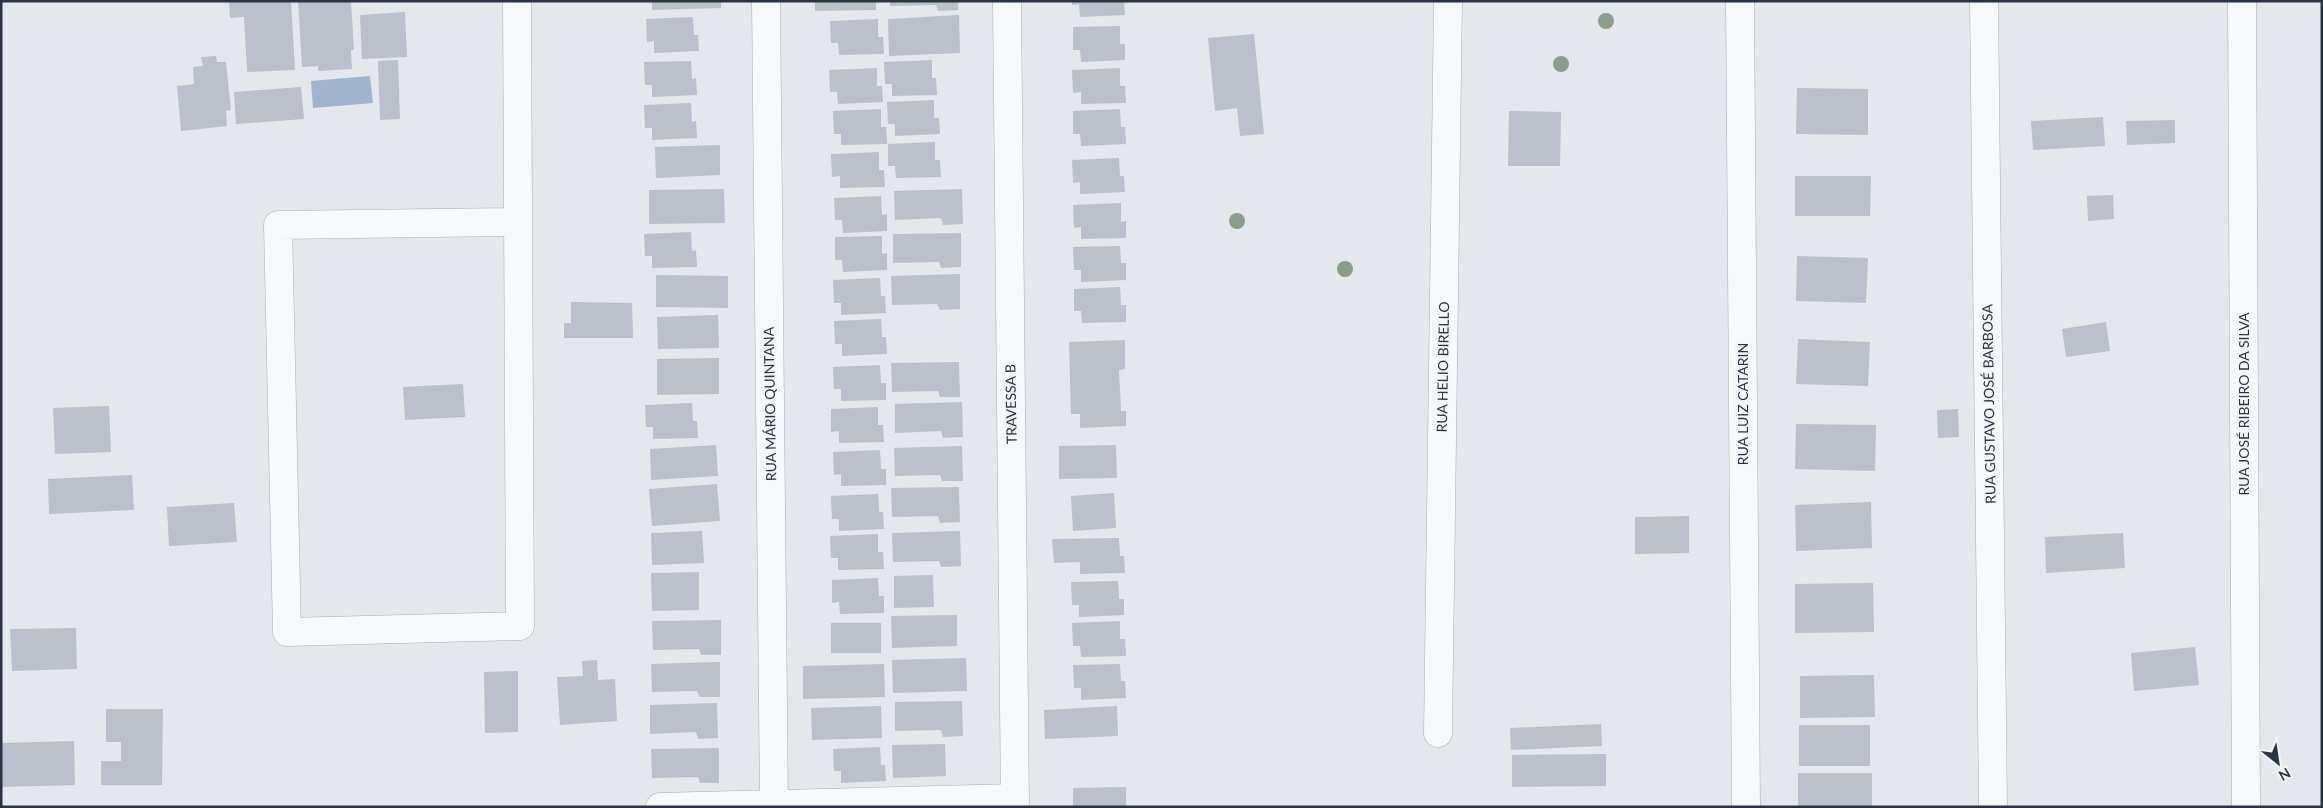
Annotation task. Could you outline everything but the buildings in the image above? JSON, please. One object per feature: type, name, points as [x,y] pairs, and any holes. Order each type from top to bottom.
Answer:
[{"type":"street","points":[[517,1],[520,626],[287,632],[278,225],[518,222]]},
{"type":"street","name":"RUA MÁRIO QUINTANA","points":[[766,1],[774,805]]},
{"type":"street","name":"TRAVESSA B","points":[[1007,1],[1015,802]]},
{"type":"street","name":"RUA HELIO BIRELLO","points":[[1438,733],[1448,1]]},
{"type":"street","name":"RUA LUIZ CATARIN","points":[[1740,1],[1746,807]]},
{"type":"street","name":"RUA GUSTAVO JOSÉ BARBOSA","points":[[1984,1],[1993,807]]},
{"type":"street","name":"RUA JOSÉ RIBEIRO DA SILVA","points":[[2242,1],[2246,807]]},
{"type":"street","points":[[660,807],[1015,802]]},
{"type":"water","points":[[370,76],[373,103],[313,108],[311,81]]}]
